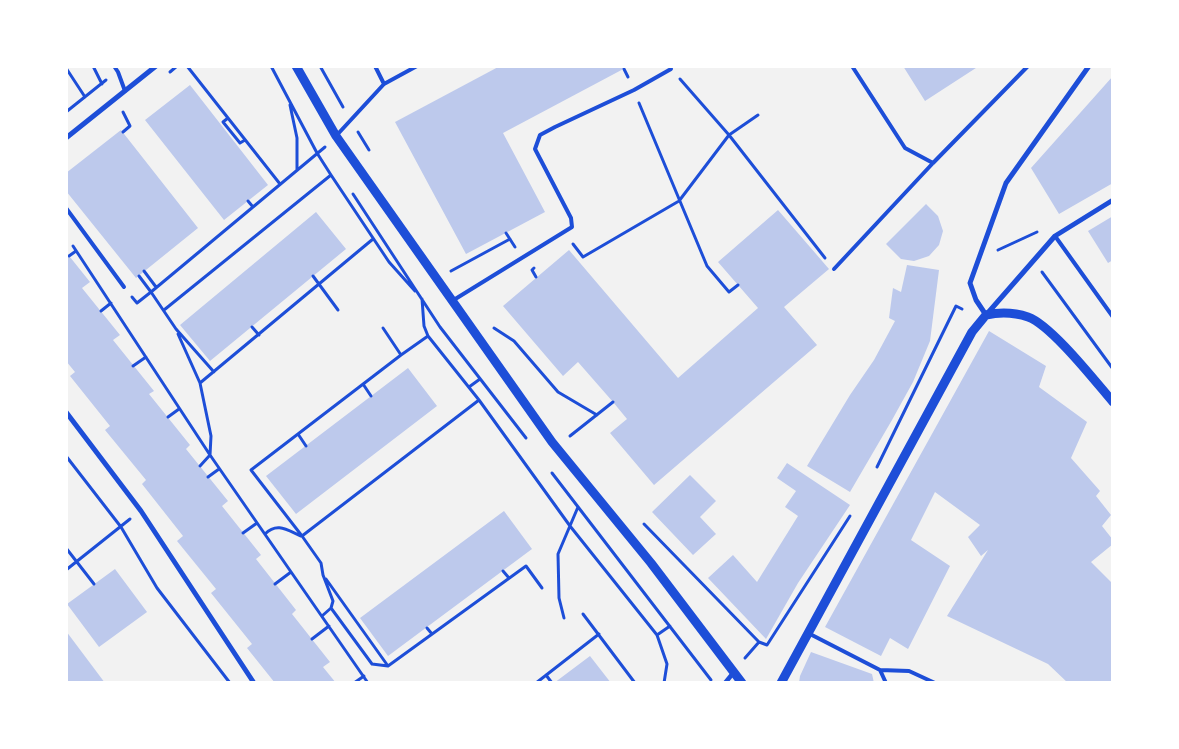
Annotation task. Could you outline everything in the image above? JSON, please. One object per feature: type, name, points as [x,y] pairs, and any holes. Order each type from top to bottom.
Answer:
[{"type":"street","points":[[66,138],[156,66]]},
{"type":"street","points":[[296,66],[336,136],[552,442],[651,563],[735,671],[742,683]]},
{"type":"street","points":[[984,318],[970,283],[1006,183],[1089,66]]},
{"type":"street","points":[[781,683],[968,341],[984,318],[1055,236],[1113,200]]},
{"type":"street","points":[[984,318],[1003,312],[1028,317],[1041,323],[1112,400]]},
{"type":"street","points":[[66,412],[141,511],[254,683]]},
{"type":"street","points":[[725,683],[735,671]]},
{"type":"lane","points":[[114,66],[125,91]]},
{"type":"lane","points":[[375,66],[384,84]]},
{"type":"lane","points":[[336,136],[384,84],[417,66]]},
{"type":"lane","points":[[852,66],[905,148],[933,163]]},
{"type":"lane","points":[[834,269],[933,163],[1028,66]]},
{"type":"lane","points":[[452,301],[572,227],[571,218],[535,149],[540,135],[634,90],[671,68]]},
{"type":"lane","points":[[66,208],[124,287]]},
{"type":"lane","points":[[1055,236],[1113,317]]},
{"type":"lane","points":[[808,633],[880,670],[909,671],[935,683]]},
{"type":"lane","points":[[880,670],[886,683]]},
{"type":"path","points":[[93,66],[102,84]]},
{"type":"path","points":[[188,66],[280,184]]},
{"type":"path","points":[[271,66],[317,153],[331,175],[389,262],[422,298],[424,326],[428,336],[479,400],[570,526],[657,635],[667,664],[664,683]]},
{"type":"path","points":[[320,66],[350,120],[371,152]]},
{"type":"path","points":[[66,68],[85,97]]},
{"type":"path","points":[[671,68],[728,135],[834,269]]},
{"type":"path","points":[[624,69],[707,266],[729,292],[738,285]]},
{"type":"path","points":[[66,112],[118,72]]},
{"type":"path","points":[[288,99],[297,138],[297,170]]},
{"type":"path","points":[[122,109],[130,126],[123,132]]},
{"type":"path","points":[[564,232],[583,257],[680,201],[728,135],[758,115]]},
{"type":"path","points":[[228,118],[223,122],[230,134],[240,144],[245,140]]},
{"type":"path","points":[[137,303],[336,136]]},
{"type":"path","points":[[164,310],[331,175]]},
{"type":"path","points":[[248,201],[253,207]]},
{"type":"path","points":[[979,258],[1045,228]]},
{"type":"path","points":[[506,233],[514,245]]},
{"type":"path","points":[[200,383],[373,239]]},
{"type":"path","points":[[449,272],[510,239]]},
{"type":"path","points":[[71,243],[210,455],[368,683]]},
{"type":"path","points":[[69,256],[76,251]]},
{"type":"path","points":[[444,264],[463,294]]},
{"type":"path","points":[[144,271],[156,287]]},
{"type":"path","points":[[139,276],[176,329],[200,383],[211,436],[210,455],[200,466]]},
{"type":"path","points":[[313,276],[338,310]]},
{"type":"path","points":[[101,311],[111,303]]},
{"type":"path","points":[[873,474],[956,306],[984,318]]},
{"type":"path","points":[[490,326],[514,341],[558,392],[597,415]]},
{"type":"path","points":[[252,327],[259,335]]},
{"type":"path","points":[[383,328],[401,355]]},
{"type":"path","points":[[176,329],[214,372]]},
{"type":"path","points":[[322,616],[331,608],[333,601],[323,575],[321,563],[251,470],[428,336]]},
{"type":"path","points":[[134,366],[146,357]]},
{"type":"path","points":[[469,387],[480,379]]},
{"type":"path","points":[[363,384],[371,396]]},
{"type":"path","points":[[302,536],[479,400]]},
{"type":"path","points":[[576,443],[570,436],[613,402]]},
{"type":"path","points":[[168,417],[180,409]]},
{"type":"path","points":[[298,434],[306,446]]},
{"type":"path","points":[[66,456],[121,527],[157,588],[230,683]]},
{"type":"path","points":[[208,477],[220,469]]},
{"type":"path","points":[[564,618],[559,598],[558,554],[578,507]]},
{"type":"path","points":[[644,524],[759,642],[767,645],[855,508]]},
{"type":"path","points":[[66,570],[141,511]]},
{"type":"path","points":[[244,533],[257,523]]},
{"type":"path","points":[[265,534],[271,529],[280,528],[302,536]]},
{"type":"path","points":[[66,548],[94,584]]},
{"type":"path","points":[[331,608],[372,664],[388,666],[526,566],[542,588]]},
{"type":"path","points":[[503,571],[509,579]]},
{"type":"path","points":[[275,584],[291,572]]},
{"type":"path","points":[[323,575],[388,666]]},
{"type":"path","points":[[632,577],[713,683]]},
{"type":"path","points":[[583,614],[636,683]]},
{"type":"path","points":[[312,639],[329,626]]},
{"type":"path","points":[[657,635],[670,626]]},
{"type":"path","points":[[427,628],[432,634]]},
{"type":"path","points":[[536,683],[599,634]]},
{"type":"path","points":[[735,671],[759,642]]},
{"type":"path","points":[[546,675],[552,683]]},
{"type":"path","points":[[354,683],[364,676]]},
{"type":"building","points":[[500,66],[629,66],[503,133],[545,212],[466,254],[395,122]]},
{"type":"building","points":[[903,66],[979,66],[925,101]]},
{"type":"building","points":[[1113,76],[1113,183],[1059,214],[1031,168]]},
{"type":"building","points":[[190,85],[268,185],[224,220],[145,120]]},
{"type":"building","points":[[121,130],[198,228],[136,278],[66,191],[66,173]]},
{"type":"building","points":[[926,204],[938,216],[943,231],[939,245],[929,256],[914,261],[901,259],[886,244]]},
{"type":"building","points":[[778,210],[829,269],[784,307],[817,345],[654,485],[610,433],[627,419],[613,402],[578,362],[563,376],[503,306],[569,250],[678,378],[758,308],[718,262]]},
{"type":"building","points":[[316,212],[346,249],[210,361],[180,325]]},
{"type":"building","points":[[1113,216],[1113,260],[1108,263],[1088,231]]},
{"type":"building","points":[[66,252],[90,282],[82,288],[120,335],[113,340],[154,391],[149,394],[190,445],[186,449],[228,501],[222,506],[261,555],[256,559],[296,610],[292,614],[330,662],[323,667],[336,683],[275,683],[247,648],[252,644],[211,593],[216,589],[177,541],[183,536],[142,484],[146,480],[105,430],[110,426],[70,376],[75,372],[66,361]]},
{"type":"building","points":[[907,265],[939,270],[930,341],[913,382],[850,492],[807,466],[850,395],[874,360],[895,321],[889,318],[893,288],[901,292]]},
{"type":"building","points":[[989,331],[1046,366],[1039,387],[1087,422],[1071,458],[1100,491],[1096,496],[1111,515],[1102,526],[1113,540],[1113,544],[1091,562],[1113,584],[1113,683],[1068,683],[1048,664],[947,616],[988,550],[981,556],[968,537],[980,525],[935,492],[911,540],[950,566],[908,649],[890,638],[881,656],[825,627]]},
{"type":"building","points":[[408,368],[437,406],[296,514],[266,476]]},
{"type":"building","points":[[787,463],[850,505],[798,583],[766,639],[708,578],[733,555],[757,582],[798,516],[785,507],[796,491],[777,478]]},
{"type":"building","points":[[690,475],[716,501],[700,517],[716,534],[693,555],[652,512]]},
{"type":"building","points":[[504,511],[532,549],[388,656],[360,618]]},
{"type":"building","points":[[115,569],[147,612],[99,647],[67,604]]},
{"type":"building","points":[[66,631],[105,683],[66,683]]},
{"type":"building","points":[[811,652],[872,674],[874,683],[799,683],[800,676]]},
{"type":"building","points":[[590,656],[611,683],[554,683]]}]
